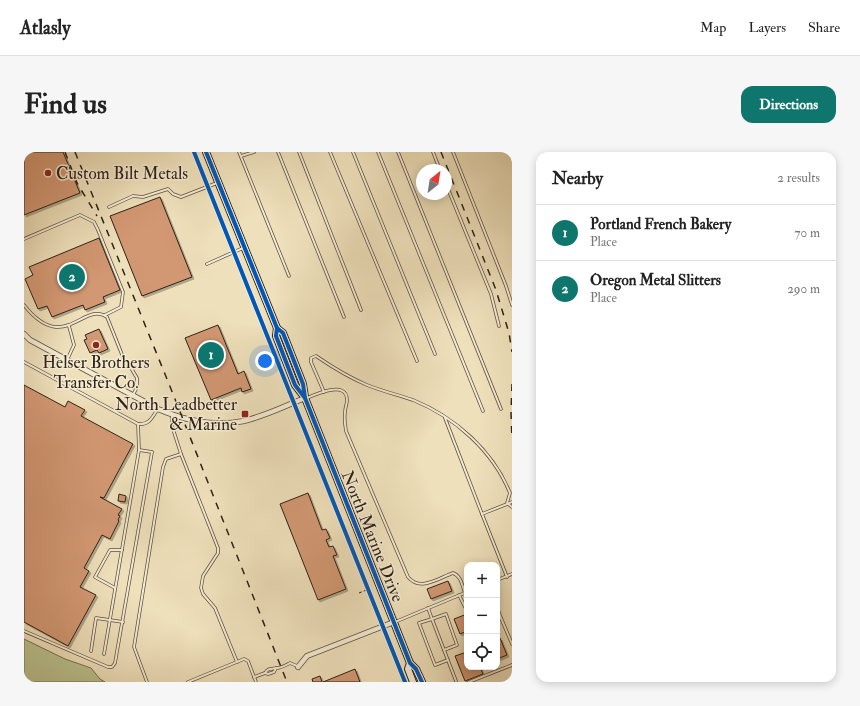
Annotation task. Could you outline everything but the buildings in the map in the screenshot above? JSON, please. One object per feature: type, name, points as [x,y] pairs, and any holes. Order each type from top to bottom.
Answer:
[{"type":"main road","name":"North Marine Drive","points":[[206,152],[277,328],[283,333],[303,384],[305,398],[410,663],[416,669],[422,682]]},
{"type":"main road","name":"North Marine Drive","points":[[410,663],[408,669],[413,682]]},
{"type":"street","points":[[24,334],[30,340],[158,409],[172,415],[199,422],[233,422],[254,418],[305,398]]},
{"type":"street","points":[[298,667],[307,656],[394,622]]},
{"type":"lane","points":[[239,152],[289,276]]},
{"type":"lane","points":[[241,156],[254,152]]},
{"type":"lane","points":[[278,152],[344,317]]},
{"type":"lane","points":[[299,152],[361,310]]},
{"type":"lane","points":[[330,152],[417,361]]},
{"type":"lane","points":[[353,152],[435,354]]},
{"type":"lane","points":[[378,152],[483,411]]},
{"type":"lane","points":[[398,152],[501,409]]},
{"type":"lane","points":[[433,152],[438,164]]},
{"type":"lane","points":[[453,152],[505,282],[512,305]]},
{"type":"lane","points":[[109,207],[133,196],[143,197],[168,189],[173,194],[181,197],[218,182]]},
{"type":"lane","points":[[452,199],[491,294],[499,326]]},
{"type":"lane","points":[[24,239],[80,215],[94,222],[123,292],[121,306],[105,315],[91,314],[69,326],[57,328],[50,327],[24,305]]},
{"type":"lane","points":[[207,264],[244,248]]},
{"type":"lane","points":[[105,315],[109,320],[125,362],[137,378],[137,387],[133,395]]},
{"type":"lane","points":[[67,360],[74,345],[69,326]]},
{"type":"lane","points":[[324,392],[311,362],[311,358],[316,356],[339,372],[367,385],[414,401],[444,417],[472,437],[494,464],[507,484],[510,493],[508,504]]},
{"type":"lane","points":[[24,362],[138,424],[149,422],[158,409]]},
{"type":"lane","points":[[305,398],[334,389],[343,391],[346,394],[347,398],[344,421],[346,431],[352,448],[368,481],[411,581],[419,585],[425,584],[452,573],[460,578],[464,588]]},
{"type":"lane","points":[[172,415],[172,426],[181,454],[218,548],[218,552],[203,576],[201,588],[203,594],[215,608],[238,662]]},
{"type":"lane","points":[[444,417],[507,576]]},
{"type":"lane","points":[[104,654],[139,450],[138,424]]},
{"type":"lane","points":[[24,631],[108,667],[112,667],[115,663],[152,452],[139,450]]},
{"type":"lane","points":[[147,682],[134,647],[163,467],[166,459],[181,454]]},
{"type":"lane","points":[[482,514],[512,502]]},
{"type":"lane","points":[[508,504],[512,507]]},
{"type":"lane","points":[[115,588],[95,577],[110,550],[122,550]]},
{"type":"lane","points":[[500,579],[512,574]]},
{"type":"lane","points":[[394,622],[464,594]]},
{"type":"lane","points":[[459,595],[464,605]]},
{"type":"lane","points":[[428,608],[456,681]]},
{"type":"lane","points":[[444,650],[457,645],[446,614],[419,624],[435,665],[448,660]]},
{"type":"lane","points":[[91,652],[96,618],[123,622]]},
{"type":"lane","points":[[501,618],[512,644]]},
{"type":"lane","points":[[188,682],[244,659],[248,661],[256,682]]},
{"type":"lane","points":[[254,677],[265,673],[266,670],[290,663],[298,667]]},
{"type":"lane","points":[[469,682],[512,665]]},
{"type":"path","points":[[359,593],[369,589]]},
{"type":"green space","points":[[24,639],[65,659],[91,668],[100,679],[105,682],[24,682]]},
{"type":"railway","points":[[65,152],[77,183],[97,216]]},
{"type":"railway","points":[[75,152],[287,682]]},
{"type":"railway","points":[[441,152],[496,290],[509,333],[512,352]]},
{"type":"railway","points":[[512,384],[512,440]]},
{"type":"cycle path","points":[[194,152],[405,682]]},
{"type":"cycle path","points":[[206,152],[277,328],[276,336],[295,385],[305,398],[410,663],[416,669],[422,682]]},
{"type":"cycle path","points":[[277,328],[283,333],[303,384],[305,398]]},
{"type":"place","name":"Custom Bilt Metals","points":[[48,173]]},
{"type":"place","name":"Oregon Metal Slitters","points":[[72,277]]},
{"type":"place","name":"Helser Brothers Transfer Co.","points":[[96,345]]},
{"type":"place","name":"Portland French Bakery","points":[[211,355]]},
{"type":"place","name":"North Leadbetter & Marine","points":[[245,414]]}]
